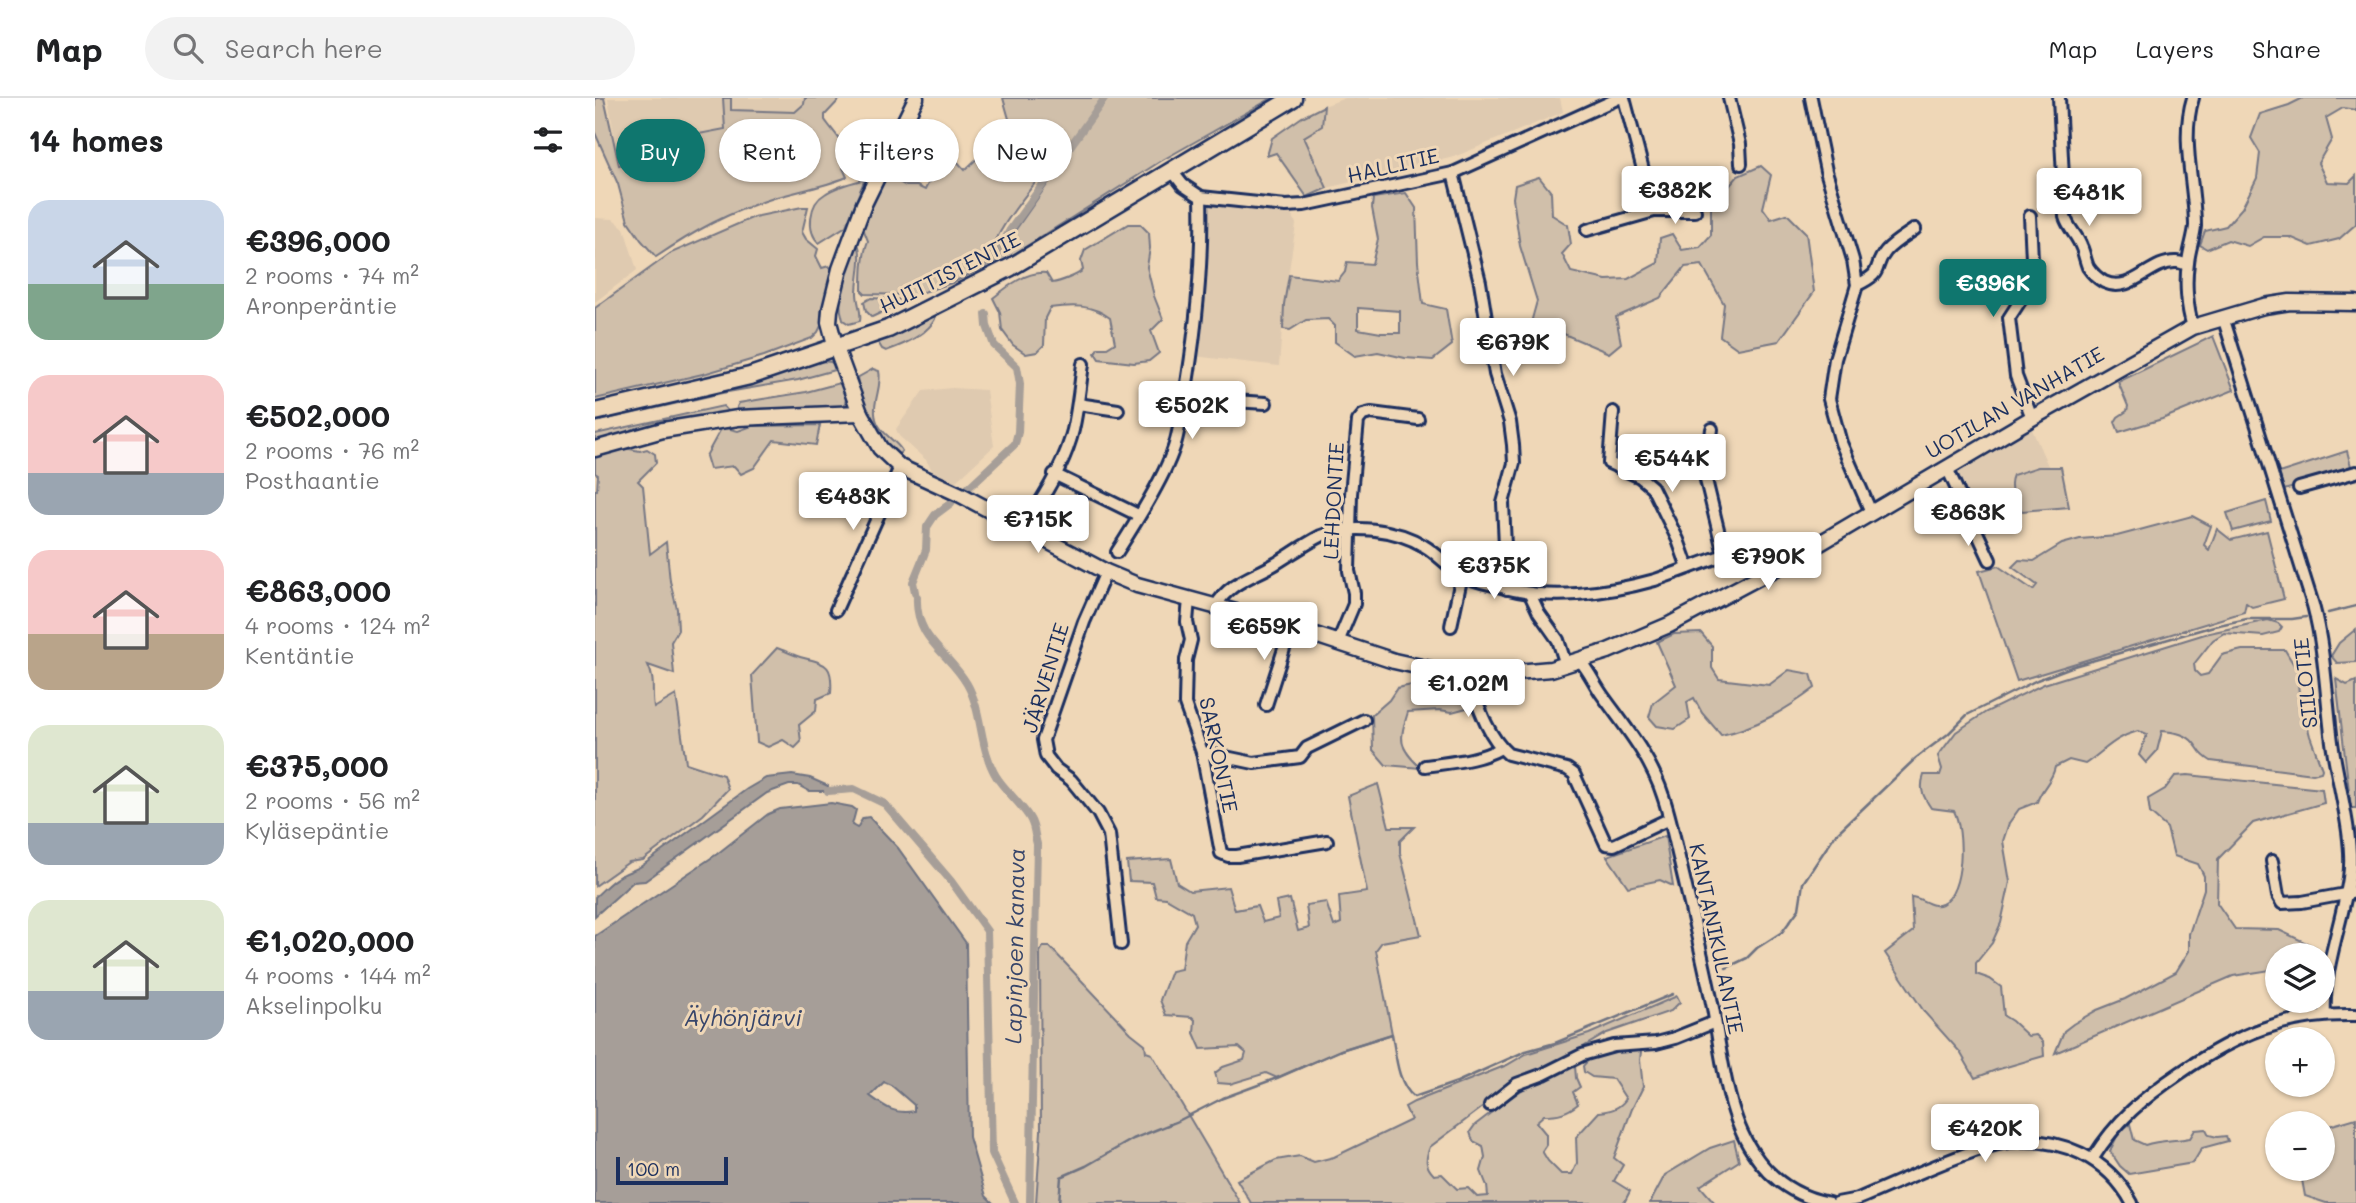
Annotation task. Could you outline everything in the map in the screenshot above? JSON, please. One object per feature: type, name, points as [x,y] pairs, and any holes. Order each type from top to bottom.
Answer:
[{"type":"highway","name":"HUITTISTENTIE","points":[[595,412],[750,376],[888,329],[1011,267],[1293,98]]},
{"type":"main road","name":"UOTILAN VANHATIE","points":[[916,98],[871,188],[840,269],[830,310],[829,323],[836,348],[860,413],[880,448],[900,467],[1023,527],[1105,572],[1137,585],[1439,671],[1467,674],[1515,673],[1573,663],[1669,625],[1793,559],[2193,327],[2264,306],[2290,302],[2356,303]]},
{"type":"main road","points":[[595,449],[663,430],[738,418],[860,413]]},
{"type":"street","points":[[1621,98],[1654,211]]},
{"type":"street","name":"HALLITIE","points":[[1201,197],[1304,205],[1453,173],[1621,98]]},
{"type":"street","points":[[1729,98],[1740,144],[1741,164]]},
{"type":"street","points":[[1811,98],[1826,171],[1853,260],[1857,285],[1835,359],[1829,399],[1841,443],[1871,512]]},
{"type":"street","points":[[2059,98],[2065,217],[2068,227],[2080,243],[2089,268],[2098,278],[2109,284],[2120,285],[2132,282],[2166,264],[2176,262],[2187,265]]},
{"type":"street","points":[[2193,98],[2187,124],[2195,230],[2187,265],[2193,327]]},
{"type":"street","points":[[1117,552],[1172,454],[1195,328],[1203,238],[1201,197],[1183,186],[1172,171]]},
{"type":"street","points":[[1453,173],[1480,282],[1495,374],[1510,422],[1513,445],[1514,463],[1503,503],[1507,589]]},
{"type":"street","points":[[1587,230],[1654,211],[1695,211]]},
{"type":"street","points":[[2030,216],[2033,281],[2008,318],[2016,376],[2032,418]]},
{"type":"street","points":[[1857,285],[1872,278],[1884,254],[1915,229]]},
{"type":"street","name":"SIILOTIE","points":[[2223,317],[2320,629],[2326,668],[2332,741],[2349,850],[2351,893],[2332,957],[2325,1014]]},
{"type":"street","points":[[1023,527],[1054,474],[1073,431],[1083,364]]},
{"type":"street","points":[[1184,398],[1266,402]]},
{"type":"street","points":[[1077,404],[1118,410]]},
{"type":"street","points":[[1613,412],[1609,463],[1640,477],[1652,487],[1678,540],[1688,568]]},
{"type":"street","name":"LEHDONTIE","points":[[1338,642],[1354,604],[1355,593],[1349,571],[1350,530],[1359,421],[1363,415],[1371,413],[1418,419]]},
{"type":"street","points":[[1712,429],[1706,480],[1724,554]]},
{"type":"street","points":[[836,610],[900,467]]},
{"type":"street","points":[[1947,468],[1990,560]]},
{"type":"street","points":[[2299,488],[2356,472]]},
{"type":"street","points":[[1054,474],[1138,515]]},
{"type":"street","points":[[1216,606],[1222,594],[1232,585],[1258,574],[1321,537],[1350,530],[1391,533],[1415,541],[1462,575],[1529,594],[1578,594],[1623,587],[1654,580],[1724,554],[1782,540]]},
{"type":"street","name":"JÄRVENTIE","points":[[1105,572],[1084,622],[1043,740],[1046,756],[1055,769],[1071,780],[1098,813],[1109,834],[1121,944]]},
{"type":"street","points":[[1451,626],[1462,575]]},
{"type":"street","name":"KANTANIKULANTIE","points":[[1529,594],[1573,663],[1588,670],[1601,693],[1633,736],[1652,768],[1663,795],[1699,939],[1732,1101],[1751,1151],[1771,1175],[1786,1187],[1803,1196],[1829,1203]]},
{"type":"street","name":"SARKONTIE","points":[[1189,599],[1187,622],[1191,640],[1186,660],[1185,704],[1202,752],[1220,853],[1237,856],[1327,841]]},
{"type":"street","points":[[1266,705],[1291,627]]},
{"type":"street","points":[[1467,674],[1476,699],[1501,748],[1508,754],[1567,769],[1574,774],[1606,844],[1614,845],[1669,819]]},
{"type":"street","points":[[1202,752],[1254,763],[1300,757],[1307,748],[1364,720]]},
{"type":"street","points":[[1425,766],[1468,760],[1501,748]]},
{"type":"street","points":[[2272,861],[2282,903],[2351,893]]},
{"type":"street","points":[[2092,1158],[2126,1113],[2146,1096],[2228,1042],[2257,1029],[2325,1014],[2356,1015]]},
{"type":"street","points":[[1490,1105],[1517,1084],[1583,1055],[1614,1046],[1657,1043],[1715,1022]]},
{"type":"street","points":[[1837,1203],[1858,1199],[1985,1147],[2010,1141],[2056,1144],[2092,1158],[2118,1182],[2132,1203]]},
{"type":"shaded area","points":[[595,98],[604,98],[616,152],[616,180],[595,133]]},
{"type":"shaded area","points":[[608,98],[727,98],[726,119],[719,119],[719,130],[705,133],[705,119],[616,119],[616,147]]},
{"type":"shaded area","points":[[723,98],[731,98],[731,110],[795,112],[804,104],[805,98],[841,98],[825,115],[825,120],[835,133],[835,181],[741,210],[699,230],[656,257],[628,221],[617,182],[705,182],[705,133],[719,130],[719,182],[821,182],[821,119],[724,119]]},
{"type":"shaded area","points":[[731,98],[805,98],[804,112],[731,110]]},
{"type":"shaded area","points":[[1003,98],[1272,98],[1161,161],[997,265],[1007,242],[1049,182],[1072,182],[1072,119],[1009,119]]},
{"type":"shaded area","points":[[1345,98],[1560,98],[1563,112],[1454,157],[1327,188],[1304,136],[1322,126],[1324,106]]},
{"type":"shaded area","points":[[2303,98],[2356,98],[2356,110],[2343,108],[2326,118],[2332,139],[2318,163],[2327,182],[2349,183],[2356,176],[2356,224],[2339,239],[2311,246],[2290,237],[2264,237],[2248,246],[2228,240],[2207,249],[2200,245],[2205,231],[2226,226],[2242,208],[2257,178],[2260,153],[2251,138],[2260,114]]},
{"type":"shaded area","points":[[1324,106],[1322,126],[1304,137],[1327,188],[1307,197],[1276,153],[1267,156],[1272,138],[1302,117]]},
{"type":"shaded area","points":[[973,162],[973,182],[1036,182],[1003,227],[985,267],[952,283],[914,295],[865,294],[862,291],[862,272],[868,241],[863,228],[867,210],[879,182],[899,182],[925,190],[929,182],[959,182],[959,163],[965,170]]},
{"type":"shaded area","points":[[1761,166],[1771,175],[1763,208],[1771,219],[1787,214],[1806,233],[1814,292],[1779,341],[1738,349],[1720,336],[1724,304],[1702,265],[1685,267],[1660,298],[1616,317],[1621,343],[1609,353],[1564,334],[1541,335],[1532,319],[1537,301],[1520,246],[1513,198],[1515,185],[1539,177],[1551,192],[1552,215],[1568,225],[1571,244],[1562,254],[1571,272],[1606,280],[1628,279],[1658,263],[1660,238],[1672,234],[1682,250],[1700,247],[1711,235],[1711,207],[1738,176]]},
{"type":"shaded area","points":[[864,182],[846,226],[819,243],[811,225],[815,204],[833,189]]},
{"type":"shaded area","points":[[1230,193],[1287,199],[1296,224],[1284,304],[1279,366],[1185,355],[1198,198],[1232,200]]},
{"type":"shaded area","points":[[1406,193],[1416,208],[1423,304],[1446,309],[1452,345],[1433,360],[1378,352],[1355,356],[1335,342],[1335,326],[1328,319],[1306,320],[1290,330],[1283,329],[1289,275],[1338,281],[1345,272],[1347,262],[1372,264],[1378,239],[1372,208],[1373,198]],"holes":[[[1358,308],[1400,311],[1400,333],[1358,329]]]},
{"type":"shaded area","points":[[808,207],[802,232],[818,249],[816,256],[822,268],[829,266],[833,271],[824,301],[823,322],[812,338],[707,373],[595,399],[595,308],[671,253],[754,217]]},
{"type":"shaded area","points":[[595,218],[613,219],[624,228],[637,270],[595,302]]},
{"type":"shaded area","points":[[1128,224],[1140,224],[1149,233],[1147,267],[1163,319],[1151,331],[1159,353],[1149,361],[1134,363],[1099,359],[1095,353],[1098,348],[1107,348],[1115,343],[1110,318],[1096,310],[1074,306],[1050,308],[1045,318],[1044,345],[1037,352],[1026,354],[1013,345],[1002,330],[1000,312],[993,298],[1011,284],[1032,274],[1046,273],[1052,283],[1077,274],[1083,270],[1081,261],[1085,250]]},
{"type":"shaded area","points":[[857,241],[860,253],[857,293],[860,321],[849,324],[843,320],[840,299],[846,270]]},
{"type":"shaded area","points":[[871,298],[908,300],[872,317],[866,311],[864,302]]},
{"type":"shaded area","points":[[934,315],[935,319],[926,330],[893,349],[882,349],[875,337]]},
{"type":"shaded area","points":[[2213,336],[2234,390],[2162,419],[2119,432],[2115,422],[2127,411],[2128,406],[2118,382]]},
{"type":"shaded area","points":[[820,361],[831,362],[838,369],[798,380],[722,393],[595,422],[595,415]]},
{"type":"shaded area","points":[[873,369],[879,371],[880,377],[875,416],[882,430],[902,451],[897,456],[891,454],[863,406],[857,378]]},
{"type":"shaded area","points":[[840,383],[846,399],[842,409],[738,412],[739,403],[806,392]]},
{"type":"shaded area","points":[[952,388],[986,390],[994,446],[954,483],[932,470],[926,460],[899,436],[896,429],[923,391]]},
{"type":"shaded area","points":[[723,406],[729,412],[727,414],[595,445],[595,434]]},
{"type":"shaded area","points":[[820,425],[816,445],[774,440],[754,468],[741,474],[734,466],[710,469],[706,456],[722,427],[738,431],[752,426]]},
{"type":"shaded area","points":[[2030,425],[2049,468],[2038,467],[2026,472],[2013,494],[2022,511],[1975,519],[1954,470]]},
{"type":"shaded area","points":[[619,447],[640,451],[647,449],[655,454],[656,463],[638,481],[643,486],[650,554],[666,542],[670,581],[677,609],[678,630],[671,642],[674,674],[648,665],[653,681],[654,708],[676,695],[686,763],[723,775],[728,789],[703,815],[643,860],[629,862],[595,886],[595,490],[598,475],[595,473],[595,455]]},
{"type":"shaded area","points":[[2347,451],[2352,470],[2284,490],[2279,473]]},
{"type":"shaded area","points":[[2038,467],[2061,467],[2069,507],[2022,511],[2014,498],[2011,480],[2013,475]]},
{"type":"shaded area","points":[[2266,501],[2271,521],[2233,531],[2227,513]]},
{"type":"shaded area","points":[[2192,516],[2211,526],[2204,545],[2209,550],[2217,529],[2231,540],[2267,531],[2284,599],[2252,607],[2246,603],[2244,612],[2017,681],[1979,571],[1998,566],[2033,590],[2037,585],[2012,567],[2019,560],[2034,561],[2062,544],[2080,539],[2117,536]]},
{"type":"shaded area","points":[[2268,620],[2282,627],[2279,632],[2263,636],[2224,633],[2213,640],[2194,664],[2195,671],[2200,676],[2208,674],[2222,655],[2242,650],[2285,650],[2297,670],[2299,694],[2321,772],[2313,774],[2211,761],[2188,738],[2162,731],[2157,751],[2146,763],[2139,755],[2147,735],[2138,731],[2116,741],[2085,764],[2069,760],[2055,767],[2037,802],[2019,809],[2009,823],[2003,841],[2010,882],[2001,923],[1992,943],[1976,963],[1976,974],[2001,987],[2004,1016],[2028,1036],[2036,1035],[2043,1042],[2044,1056],[1975,1078],[1960,1052],[1925,1013],[1885,953],[1913,931],[1911,897],[1934,905],[1942,904],[1950,898],[1959,875],[1960,832],[1954,811],[1931,808],[1923,792],[1924,775],[1940,775],[1942,769],[1938,756],[1956,732],[1986,712],[2044,684],[2205,634]]},
{"type":"shaded area","points":[[2356,629],[2356,662],[2337,663],[2331,656],[2339,643]]},
{"type":"shaded area","points":[[1701,633],[1712,646],[1712,668],[1719,679],[1769,685],[1789,670],[1811,674],[1815,688],[1771,717],[1721,735],[1702,713],[1694,698],[1687,702],[1690,719],[1675,729],[1657,726],[1649,717],[1653,703],[1676,685],[1657,642],[1674,634]]},
{"type":"shaded area","points":[[777,648],[819,662],[827,668],[831,677],[831,693],[817,699],[816,711],[799,725],[801,742],[795,748],[783,740],[768,747],[757,742],[752,675]]},
{"type":"shaded area","points":[[2336,679],[2347,685],[2356,681],[2356,808],[2351,808]]},
{"type":"shaded area","points":[[1422,683],[1466,687],[1474,706],[1452,712],[1408,712],[1402,743],[1421,768],[1386,765],[1373,750],[1372,715],[1389,700],[1397,688]]},
{"type":"shaded area","points":[[2188,775],[2322,789],[2324,803],[2253,823],[2218,859],[2217,903],[2235,929],[2279,930],[2307,943],[2265,943],[2265,971],[2233,976],[2055,1053],[2064,1031],[2073,1024],[2176,972],[2189,951],[2189,934],[2204,889],[2204,876],[2198,864],[2174,856],[2167,828],[2150,813],[2148,799],[2165,789],[2175,776]]},
{"type":"shaded area","points":[[1378,784],[1389,827],[1414,827],[1400,841],[1400,853],[1421,935],[1382,942],[1376,950],[1392,1034],[1341,1050],[1277,1078],[1266,1073],[1230,1084],[1218,1083],[1215,1073],[1223,1067],[1244,1060],[1246,1053],[1239,1047],[1201,1049],[1194,1033],[1195,1020],[1192,1017],[1166,1015],[1160,1000],[1171,971],[1181,969],[1185,941],[1195,924],[1192,913],[1166,898],[1156,897],[1152,882],[1129,881],[1127,862],[1171,859],[1177,883],[1190,891],[1228,887],[1235,910],[1257,906],[1263,922],[1279,918],[1276,902],[1290,899],[1298,931],[1309,928],[1306,905],[1326,902],[1334,926],[1341,923],[1339,896],[1367,892],[1348,796]]},
{"type":"shaded area","points":[[1665,836],[1673,886],[1660,880],[1628,887],[1607,856]]},
{"type":"shaded area","points":[[1043,947],[1050,947],[1131,1033],[1145,1044],[1146,1052],[1152,1054],[1240,1203],[1036,1203],[1041,1131],[1040,952]]},
{"type":"shaded area","points":[[1677,996],[1680,1002],[1671,1011],[1607,1033],[1487,1104],[1430,1147],[1427,1155],[1427,1165],[1434,1175],[1442,1174],[1457,1189],[1468,1188],[1477,1197],[1488,1196],[1481,1171],[1485,1157],[1483,1146],[1473,1141],[1470,1132],[1475,1125],[1539,1079],[1553,1071],[1575,1066],[1580,1087],[1573,1092],[1578,1104],[1562,1113],[1544,1115],[1536,1122],[1546,1134],[1546,1145],[1542,1151],[1548,1161],[1561,1174],[1572,1174],[1577,1163],[1576,1137],[1599,1112],[1614,1109],[1626,1099],[1613,1079],[1592,1077],[1584,1072],[1583,1066],[1602,1052],[1642,1043],[1640,1060],[1643,1087],[1614,1158],[1623,1165],[1614,1181],[1630,1191],[1624,1203],[1251,1203],[1237,1180],[1276,1160],[1300,1156],[1314,1162],[1334,1157],[1411,1120],[1405,1107],[1414,1102],[1507,1065],[1526,1054],[1589,1034]]},
{"type":"shaded area","points":[[2356,1118],[2356,1203],[2326,1203],[2305,1196],[2302,1181],[2335,1181],[2335,1124]]},
{"type":"shaded area","points":[[2130,1124],[2134,1140],[2145,1145],[2190,1138],[2195,1130],[2206,1129],[2209,1135],[2226,1136],[2228,1141],[2202,1148],[2193,1163],[2129,1174],[2110,1151],[2119,1132]]},
{"type":"shaded area","points":[[1734,1140],[1739,1161],[1700,1186],[1715,1203],[1650,1203],[1665,1175],[1710,1148]]},
{"type":"water","points":[[792,775],[810,778],[828,786],[828,791],[809,791],[798,785],[789,785],[767,793],[645,881],[633,882],[595,916],[595,897],[614,879],[643,865],[747,789],[766,778]]},
{"type":"water","name":"Äyhönjärvi","points":[[831,803],[852,807],[856,810],[852,825],[857,828],[863,818],[869,817],[898,848],[966,943],[969,1137],[986,1196],[993,1203],[595,1203],[595,936],[717,854],[768,814],[780,809]],"holes":[[[884,1082],[914,1105],[914,1111],[896,1111],[870,1096]]]},
{"type":"waterway","name":"Lapinjoen kanava","points":[[990,267],[1010,230],[1105,98]]},
{"type":"waterway","name":"Lapinjoen kanava","points":[[968,488],[1015,444],[1018,432],[1020,384],[1017,367],[994,345],[986,314]]},
{"type":"waterway","name":"Lapinjoen kanava","points":[[915,592],[913,582],[926,550],[927,527],[935,515],[951,503]]},
{"type":"waterway","name":"Lapinjoen kanava","points":[[917,597],[921,624],[967,684],[976,706],[991,765],[1000,782],[1030,818],[1037,844],[1030,1203]]},
{"type":"waterway","points":[[2328,613],[2356,606]]},
{"type":"waterway","points":[[1726,968],[1747,958],[1782,932],[1799,909],[1803,883],[1835,835],[1916,758],[1948,734],[1967,715],[2037,680],[2074,666],[2247,619],[2306,617]]},
{"type":"waterway","points":[[828,791],[854,789],[885,804],[951,881],[987,931],[992,1153],[1015,1203]]},
{"type":"waterway","points":[[1059,1203],[1061,1177],[1133,1139],[1178,1121],[1223,1098],[1341,1050],[1392,1034],[1401,1076],[1414,1097],[1673,994]]}]
